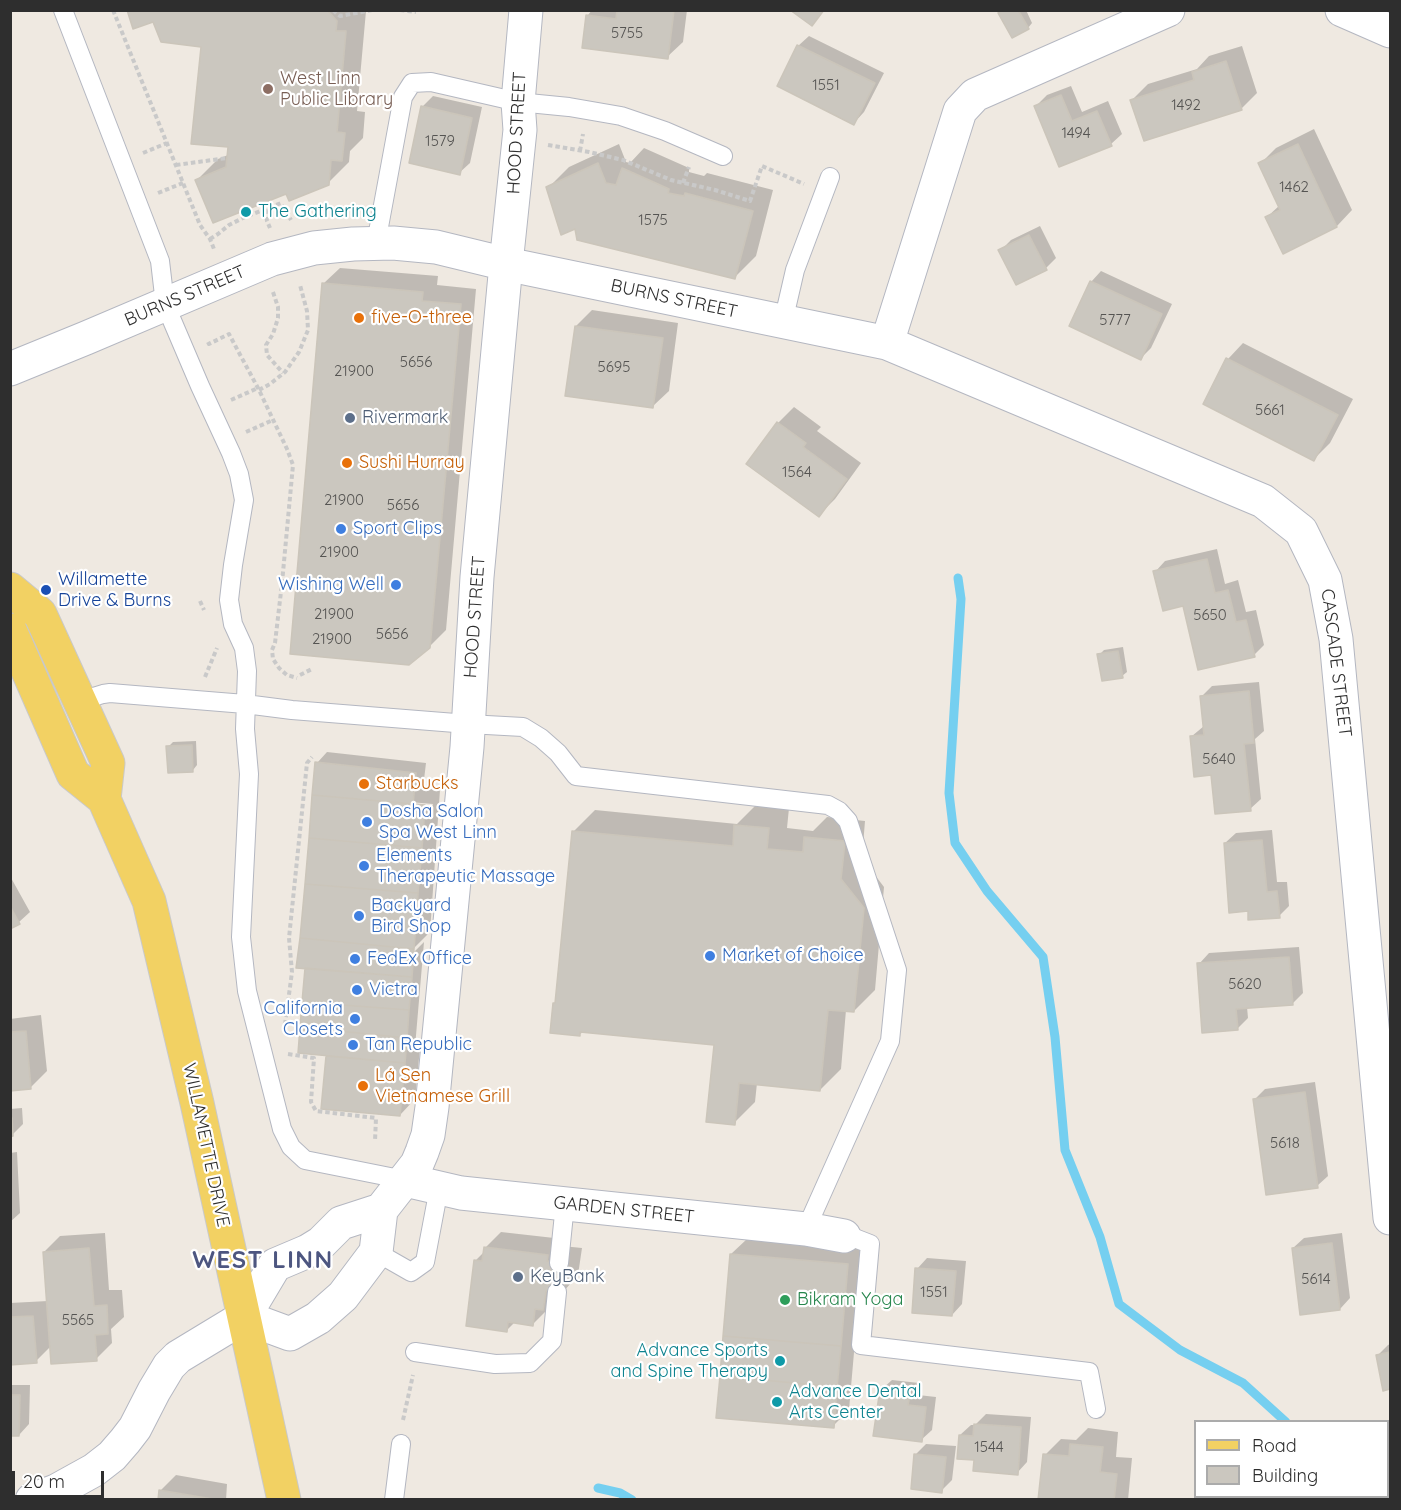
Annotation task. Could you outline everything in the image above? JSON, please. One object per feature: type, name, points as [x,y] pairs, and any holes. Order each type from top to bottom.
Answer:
[{"type":"main road","points":[[10,589],[40,614],[108,763],[104,799]]},
{"type":"main road","name":"WILLAMETTE DRIVE","points":[[13,644],[73,774],[104,799],[149,901],[197,1103],[285,1500]]},
{"type":"street","name":"HOOD STREET","points":[[381,1210],[417,1164],[423,1152],[432,1107],[466,758],[477,577],[520,130],[518,102],[526,10]]},
{"type":"street","points":[[887,343],[960,111],[975,95],[1168,10]]},
{"type":"street","points":[[1341,10],[1390,31]]},
{"type":"street","name":"BURNS STREET","points":[[10,369],[272,259],[314,248],[376,243],[436,247],[507,264],[887,343]]},
{"type":"street","name":"CASCADE STREET","points":[[887,343],[1263,501],[1301,531],[1325,580],[1336,639],[1390,1218]]},
{"type":"street","name":"GARDEN STREET","points":[[405,1180],[461,1192],[806,1229],[844,1236]]},
{"type":"street","points":[[32,1500],[56,1491],[94,1470],[112,1456],[135,1428],[169,1365],[177,1357],[244,1317],[275,1265],[315,1247],[341,1223],[381,1210],[376,1252],[343,1296],[318,1318],[290,1334],[244,1317]]},
{"type":"lane","points":[[63,10],[160,261],[165,304],[239,474],[244,500],[229,600],[233,624],[244,648],[247,668],[245,705],[249,774],[241,937],[248,991],[282,1129],[291,1147],[305,1160],[405,1180]]},
{"type":"lane","points":[[376,243],[403,97],[412,83],[430,82],[518,102],[569,107],[621,116],[723,156]]},
{"type":"lane","points":[[783,322],[795,270],[830,177]]},
{"type":"lane","points":[[80,701],[110,693],[292,710],[523,727],[542,738],[558,753],[576,776],[828,805],[839,811],[848,821],[897,970],[890,1041],[806,1229]]},
{"type":"lane","points":[[376,1252],[411,1272],[425,1262],[439,1188]]},
{"type":"lane","points":[[559,1263],[565,1204]]},
{"type":"lane","points":[[844,1236],[870,1244],[861,1345],[1089,1372],[1096,1409]]},
{"type":"lane","points":[[416,1352],[495,1364],[531,1363],[552,1341],[557,1292]]},
{"type":"lane","points":[[394,1500],[401,1444]]},
{"type":"path","points":[[113,10],[200,225],[210,238],[214,249]]},
{"type":"path","points":[[333,10],[340,16],[372,10]]},
{"type":"path","points":[[400,10],[416,12]]},
{"type":"path","points":[[140,154],[167,143]]},
{"type":"path","points":[[580,151],[582,143]]},
{"type":"path","points":[[545,145],[623,160],[671,180],[750,201],[762,166],[794,179]]},
{"type":"path","points":[[176,165],[226,158]]},
{"type":"path","points":[[683,183],[685,177]]},
{"type":"path","points":[[156,194],[183,183]]},
{"type":"path","points":[[265,202],[267,221]]},
{"type":"path","points":[[210,238],[229,225],[281,202],[291,220]]},
{"type":"path","points":[[269,284],[278,307],[278,318],[273,334],[266,345],[267,355],[283,373]]},
{"type":"path","points":[[228,402],[270,384],[283,373],[299,352],[308,330],[307,311],[301,289]]},
{"type":"path","points":[[205,335],[209,344],[230,334],[293,465],[280,603],[272,650],[273,659],[287,675],[299,676],[312,669]]},
{"type":"path","points":[[243,434],[273,420]]},
{"type":"path","points":[[284,1037],[292,972],[289,938],[308,763],[312,757]]},
{"type":"path","points":[[284,1053],[314,1058],[311,1101],[316,1111],[376,1119],[375,1141]]},
{"type":"path","points":[[401,1444],[403,1413],[412,1375]]},
{"type":"building","name":"West Linn Public Library","points":[[127,10],[327,10],[337,21],[336,31],[346,31],[337,132],[345,133],[342,161],[331,160],[329,185],[289,201],[286,194],[213,223],[195,180],[226,167],[228,147],[191,144],[201,47],[161,42],[153,22],[133,29]]},
{"type":"building","points":[[617,10],[674,10],[668,59],[582,48],[586,15],[616,19]]},
{"type":"building","points":[[790,10],[824,10],[812,26]]},
{"type":"building","points":[[1003,10],[1018,10],[1029,29],[1012,38],[998,13]]},
{"type":"building","points":[[797,45],[875,83],[854,125],[777,86]]},
{"type":"building","points":[[1226,61],[1242,110],[1144,141],[1130,100],[1194,80],[1192,72]]},
{"type":"building","points":[[1061,95],[1072,121],[1097,111],[1112,146],[1059,167],[1034,106]]},
{"type":"building","points":[[421,106],[472,118],[460,175],[409,163]]},
{"type":"building","points":[[1298,144],[1337,227],[1283,254],[1265,217],[1280,210],[1258,163]]},
{"type":"building","points":[[598,163],[606,183],[616,185],[622,168],[669,189],[668,193],[684,196],[685,193],[753,211],[735,279],[577,240],[575,229],[561,235],[546,187]]},
{"type":"building","points":[[1029,235],[1047,270],[1016,285],[998,250]]},
{"type":"building","points":[[1090,281],[1162,314],[1141,360],[1069,326]]},
{"type":"building","points":[[322,283],[423,292],[422,301],[461,304],[430,648],[409,665],[290,654]]},
{"type":"building","points":[[575,326],[663,338],[653,408],[565,396]]},
{"type":"building","points":[[1226,358],[1338,415],[1314,461],[1203,404]]},
{"type":"building","points":[[777,422],[806,443],[803,447],[847,479],[819,517],[746,464]]},
{"type":"building","points":[[1207,559],[1215,593],[1228,590],[1236,622],[1246,620],[1255,657],[1198,670],[1183,606],[1163,611],[1153,571]]},
{"type":"building","points":[[1118,651],[1123,678],[1102,681],[1097,654]]},
{"type":"building","points":[[1249,691],[1254,743],[1244,744],[1251,811],[1215,814],[1211,775],[1194,777],[1190,736],[1204,735],[1200,696]]},
{"type":"building","points":[[192,745],[193,772],[168,773],[166,746]]},
{"type":"building","name":"Starbucks","points":[[315,762],[416,773],[413,804],[312,795]]},
{"type":"building","name":"Dosha Salon Spa West Linn","points":[[312,795],[425,805],[422,848],[309,838]]},
{"type":"building","name":"Market of Choice","points":[[734,825],[769,828],[767,849],[803,852],[804,837],[845,841],[841,879],[864,908],[854,1012],[828,1010],[820,1091],[739,1083],[735,1125],[706,1122],[714,1045],[580,1032],[580,1036],[550,1033],[572,831],[733,846]]},
{"type":"building","name":"Elements Therapeutic Massage","points":[[309,838],[422,848],[418,893],[305,884]]},
{"type":"building","points":[[1262,840],[1267,892],[1277,891],[1280,918],[1248,920],[1248,911],[1229,913],[1224,843]]},
{"type":"building","name":"Backyard Bird Shop","points":[[305,884],[418,893],[414,949],[300,938]]},
{"type":"building","points":[[10,906],[20,924],[10,929]]},
{"type":"building","name":"FedEx Office","points":[[300,938],[414,949],[412,977],[296,968]]},
{"type":"building","points":[[1289,957],[1293,1005],[1236,1009],[1238,1030],[1202,1033],[1197,963]]},
{"type":"building","name":"Victra","points":[[305,968],[412,977],[409,1010],[302,1002]]},
{"type":"building","name":"California Closets","points":[[302,1002],[409,1010],[407,1038],[300,1027]]},
{"type":"building","name":"Tan Republic","points":[[300,1027],[407,1038],[405,1063],[298,1053]]},
{"type":"building","points":[[26,1031],[31,1089],[10,1091],[10,1032]]},
{"type":"building","name":"Lá Sen Vietnamese Grill","points":[[326,1056],[405,1063],[400,1116],[321,1109]]},
{"type":"building","points":[[1305,1092],[1318,1188],[1266,1195],[1253,1099]]},
{"type":"building","points":[[10,1118],[12,1118],[13,1136],[10,1137]]},
{"type":"building","points":[[1332,1243],[1340,1310],[1300,1315],[1292,1248]]},
{"type":"building","name":"KeyBank","points":[[484,1247],[548,1255],[547,1261],[567,1264],[563,1293],[546,1291],[543,1310],[535,1309],[533,1326],[508,1322],[507,1332],[466,1326],[474,1260],[482,1261]]},
{"type":"building","points":[[89,1248],[94,1306],[107,1305],[108,1334],[95,1335],[97,1361],[51,1364],[43,1252]]},
{"type":"building","name":"Bikram Yoga","points":[[730,1254],[848,1264],[841,1346],[723,1336]]},
{"type":"building","points":[[915,1268],[956,1271],[952,1316],[912,1313]]},
{"type":"building","points":[[33,1316],[37,1363],[10,1365],[10,1317]]},
{"type":"building","name":"Advance Sports and Spine Therapy","points":[[723,1336],[841,1346],[837,1387],[720,1376]]},
{"type":"building","points":[[1390,1352],[1390,1389],[1383,1391],[1376,1355]]},
{"type":"building","name":"Advance Dental Arts Center","points":[[720,1376],[837,1387],[834,1428],[716,1418]]},
{"type":"building","points":[[880,1389],[910,1394],[908,1405],[926,1407],[922,1442],[873,1436]]},
{"type":"building","points":[[10,1395],[20,1395],[19,1436],[10,1436]]},
{"type":"building","points":[[974,1424],[1021,1427],[1018,1475],[973,1471],[974,1460],[957,1459],[959,1435],[973,1436]]},
{"type":"building","points":[[1070,1444],[1103,1447],[1100,1472],[1117,1474],[1114,1500],[1038,1500],[1043,1454],[1069,1456]]},
{"type":"building","points":[[914,1454],[946,1457],[942,1493],[911,1489]]},
{"type":"building","points":[[159,1490],[212,1499],[212,1500],[158,1500]]},
{"type":"waterway","points":[[958,578],[961,599],[949,793],[955,843],[987,891],[1043,957],[1055,1037],[1065,1150],[1100,1237],[1119,1304],[1180,1350],[1243,1383],[1284,1420]]},
{"type":"waterway","points":[[598,1488],[620,1493],[632,1500]]},
{"type":"place","name":"West Linn Public Library","points":[[268,89]]},
{"type":"place","name":"The Gathering","points":[[246,212]]},
{"type":"place","name":"five-O-three","points":[[359,318]]},
{"type":"place","name":"Rivermark","points":[[350,418]]},
{"type":"place","name":"Sushi Hurray","points":[[347,463]]},
{"type":"place","name":"Sport Clips","points":[[341,529]]},
{"type":"place","name":"Wishing Well","points":[[396,585]]},
{"type":"place","name":"Willamette Drive & Burns","points":[[46,590]]},
{"type":"place","name":"Starbucks","points":[[364,784]]},
{"type":"place","name":"Dosha Salon Spa West Linn","points":[[367,822]]},
{"type":"place","name":"Elements Therapeutic Massage","points":[[364,866]]},
{"type":"place","name":"Backyard Bird Shop","points":[[359,916]]},
{"type":"place","name":"Market of Choice","points":[[710,956]]},
{"type":"place","name":"FedEx Office","points":[[355,959]]},
{"type":"place","name":"Victra","points":[[357,990]]},
{"type":"place","name":"California Closets","points":[[355,1019]]},
{"type":"place","name":"Tan Republic","points":[[353,1045]]},
{"type":"place","name":"Lá Sen Vietnamese Grill","points":[[363,1086]]},
{"type":"place","name":"KeyBank","points":[[518,1277]]},
{"type":"place","name":"Bikram Yoga","points":[[785,1300]]},
{"type":"place","name":"Advance Sports and Spine Therapy","points":[[780,1361]]},
{"type":"place","name":"Advance Dental Arts Center","points":[[777,1402]]},
{"type":"district","name":"WEST LINN","points":[[263,1261]]}]
